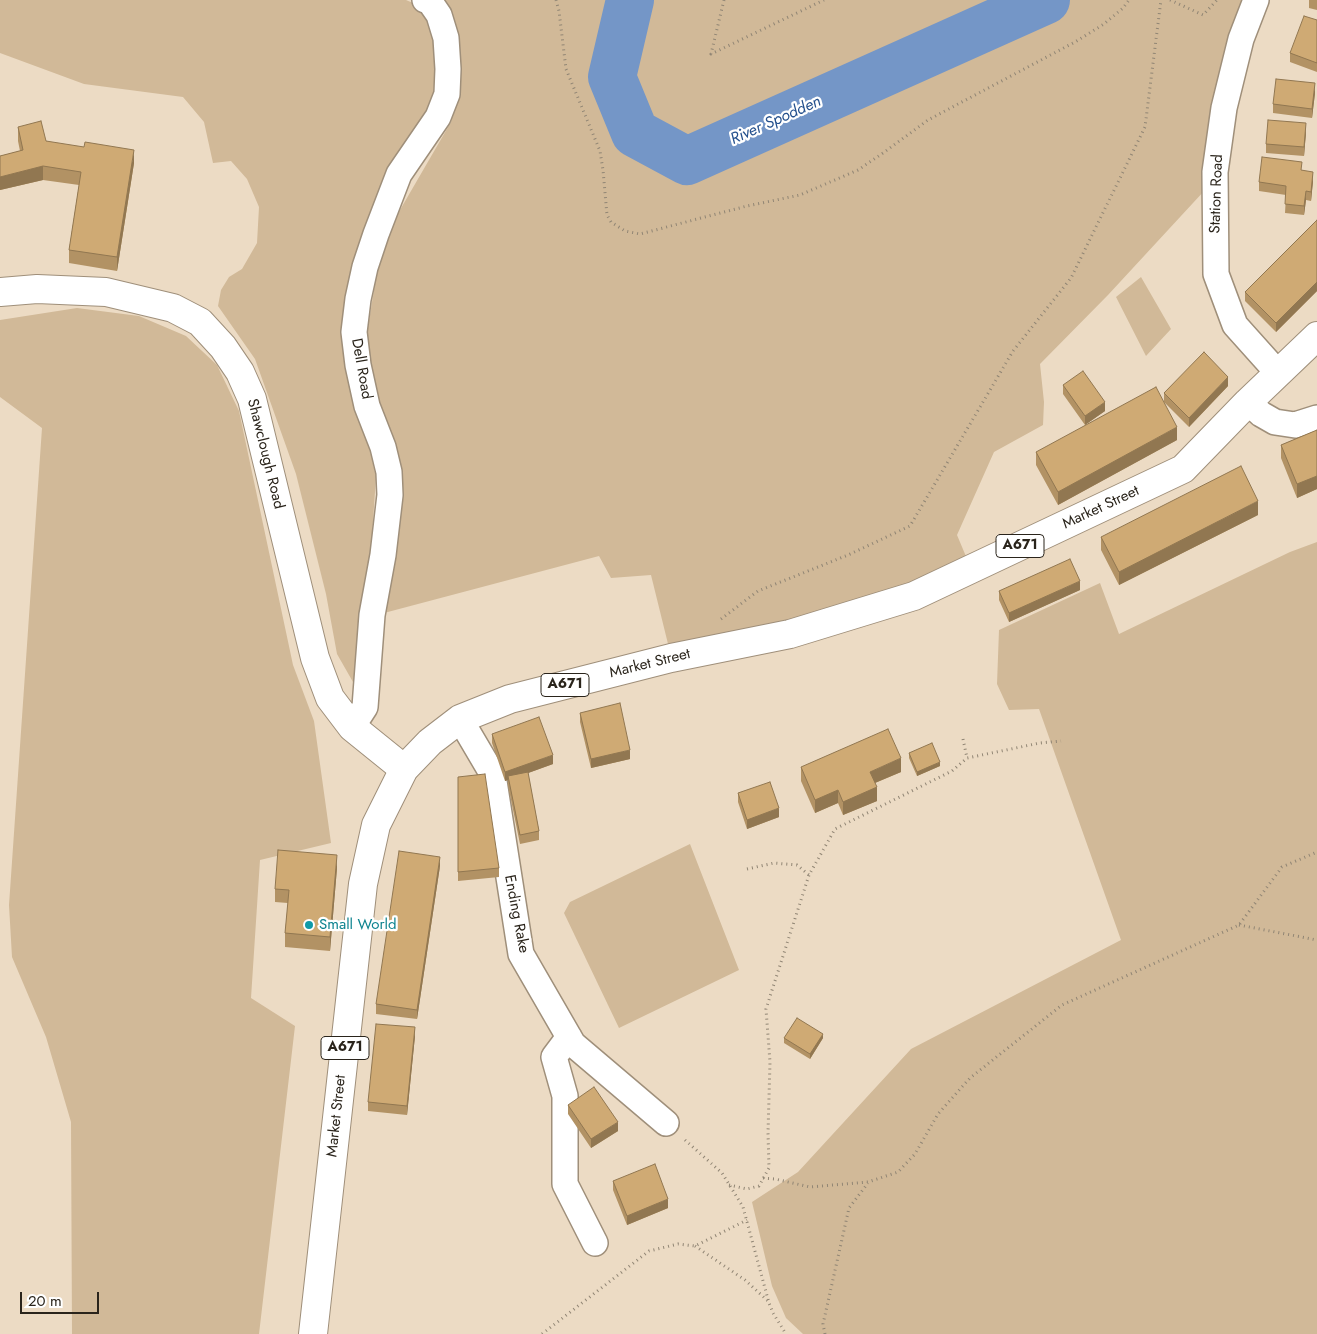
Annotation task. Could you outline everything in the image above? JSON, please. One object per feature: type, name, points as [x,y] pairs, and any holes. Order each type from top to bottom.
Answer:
[{"type":"main road","name":"Shawclough Road","points":[[0,292],[37,289],[106,292],[173,308],[200,322],[223,347],[240,372],[252,399],[315,658],[330,698],[352,727],[404,769]]},
{"type":"main road","name":"Market Street","points":[[314,1334],[363,884],[376,825],[404,769],[430,742],[460,719],[510,699],[671,658],[790,634],[914,596],[1183,469],[1248,402],[1317,336]]},
{"type":"street","name":"Dell Road","points":[[352,727],[365,706],[372,615],[383,555],[390,495],[389,472],[383,447],[367,406],[358,365],[354,332],[358,299],[365,267],[399,174],[438,117],[447,94],[446,38],[439,15],[430,2],[425,0]]},
{"type":"street","name":"Station Road","points":[[1256,0],[1240,39],[1223,117],[1215,172],[1216,274],[1235,325],[1278,373]]},
{"type":"street","points":[[1248,402],[1261,414],[1275,422],[1295,425],[1317,418]]},
{"type":"street","name":"Ending Rake","points":[[460,719],[493,775],[522,954],[573,1044],[666,1123]]},
{"type":"street","points":[[569,1037],[554,1057],[565,1096],[565,1184],[596,1243]]},
{"type":"path","points":[[556,0],[560,12],[566,68],[600,151],[604,170],[606,215],[611,222],[625,231],[640,234],[748,206],[800,195],[858,170],[883,154],[928,120],[1075,42],[1104,24],[1123,8],[1129,0]]},
{"type":"path","points":[[724,0],[711,54],[824,0]]},
{"type":"path","points":[[718,621],[758,591],[848,555],[910,526],[1013,351],[1071,278],[1146,127],[1162,0]]},
{"type":"path","points":[[1170,0],[1203,15],[1217,0]]},
{"type":"path","points":[[963,739],[967,758]]},
{"type":"path","points":[[730,1185],[747,1189],[759,1186],[769,1168],[770,1062],[766,1009],[809,875],[835,829],[952,771],[967,758],[1040,742],[1061,741]]},
{"type":"path","points":[[764,1178],[810,1187],[868,1182],[898,1172],[916,1154],[938,1114],[970,1078],[1062,1005],[1239,925],[1282,867],[1317,852]]},
{"type":"path","points":[[747,869],[774,863],[797,865],[809,875]]},
{"type":"path","points":[[1239,925],[1317,940]]},
{"type":"path","points":[[666,1123],[722,1173],[743,1207],[773,1313],[786,1334]]},
{"type":"path","points":[[825,1334],[823,1324],[849,1208],[868,1182]]},
{"type":"path","points":[[695,1246],[747,1220]]},
{"type":"path","points":[[542,1334],[649,1251],[678,1244],[695,1246],[745,1280],[770,1303]]},
{"type":"shaded area","points":[[0,0],[406,0],[429,15],[436,36],[438,97],[354,272],[367,437],[376,477],[370,565],[357,689],[337,654],[326,594],[296,474],[255,359],[218,306],[221,290],[229,277],[242,269],[257,243],[259,207],[247,179],[231,161],[213,163],[204,122],[183,97],[84,84],[0,53]]},
{"type":"shaded area","points":[[441,0],[611,0],[600,27],[597,84],[624,138],[654,163],[678,173],[1046,13],[1061,0],[1245,0],[1205,190],[1108,295],[1040,364],[1044,402],[1043,425],[994,452],[957,535],[970,566],[914,590],[670,652],[651,575],[611,578],[599,556],[384,613],[394,550],[366,372],[366,339],[382,241],[451,122],[459,76]]},
{"type":"shaded area","points":[[646,0],[1005,0],[997,7],[694,138],[666,137],[650,122],[626,73]]},
{"type":"shaded area","points":[[1141,277],[1171,329],[1146,356],[1116,297]]},
{"type":"shaded area","points":[[77,308],[139,316],[186,336],[217,365],[239,411],[293,665],[314,721],[331,843],[260,860],[251,998],[295,1026],[259,1334],[72,1334],[71,1122],[46,1037],[12,957],[9,905],[42,428],[0,397],[0,320]]},
{"type":"shaded area","points":[[1317,542],[1317,1334],[803,1334],[786,1318],[772,1286],[752,1202],[798,1172],[911,1049],[1121,940],[1039,709],[1009,710],[997,684],[999,630],[1100,583],[1119,634],[1290,552]]},
{"type":"shaded area","points":[[690,844],[739,970],[619,1028],[564,913],[570,902]]},
{"type":"building","points":[[1304,16],[1317,20],[1317,63],[1290,53]]},
{"type":"building","points":[[1276,79],[1315,83],[1312,109],[1273,104]]},
{"type":"building","points":[[1268,120],[1306,123],[1304,147],[1266,144]]},
{"type":"building","points":[[41,121],[46,141],[84,147],[85,142],[134,150],[117,257],[69,250],[81,172],[43,166],[0,177],[0,156],[23,150],[18,127]]},
{"type":"building","points":[[1262,157],[1302,162],[1301,170],[1313,172],[1311,192],[1306,191],[1304,206],[1285,204],[1286,186],[1259,182]]},
{"type":"building","points":[[1317,220],[1317,282],[1276,323],[1245,292]]},
{"type":"building","points":[[1204,352],[1228,377],[1189,418],[1164,393]]},
{"type":"building","points":[[1083,371],[1105,402],[1085,416],[1063,385]]},
{"type":"building","points":[[1156,387],[1177,427],[1058,492],[1036,452]]},
{"type":"building","points":[[1317,430],[1317,476],[1297,484],[1281,445]]},
{"type":"building","points":[[1241,466],[1258,501],[1119,572],[1101,537]]},
{"type":"building","points":[[1070,559],[1080,581],[1009,613],[999,591]]},
{"type":"building","points":[[620,703],[630,750],[591,759],[580,713]]},
{"type":"building","points":[[539,717],[553,755],[505,772],[492,734]]},
{"type":"building","points":[[888,729],[901,758],[870,772],[877,787],[843,802],[838,790],[815,800],[801,767]]},
{"type":"building","points":[[932,743],[940,762],[917,772],[909,753]]},
{"type":"building","points":[[528,772],[539,831],[520,835],[508,776]]},
{"type":"building","points":[[485,774],[499,868],[458,872],[458,777]]},
{"type":"building","points":[[770,782],[779,808],[747,820],[738,793]]},
{"type":"building","name":"Small World","points":[[278,850],[337,855],[330,937],[285,933],[289,890],[275,889]]},
{"type":"building","points":[[399,851],[440,857],[417,1010],[376,1004]]},
{"type":"building","points":[[797,1018],[823,1034],[810,1054],[784,1038]]},
{"type":"building","points":[[376,1024],[415,1027],[407,1106],[368,1102]]},
{"type":"building","points":[[594,1087],[618,1122],[591,1139],[568,1105]]},
{"type":"building","points":[[655,1164],[668,1199],[627,1216],[613,1181]]},
{"type":"waterway","name":"River Spodden","points":[[630,0],[612,77],[635,133],[687,161],[1046,0]]},
{"type":"place","name":"Small World","points":[[309,925]]}]
